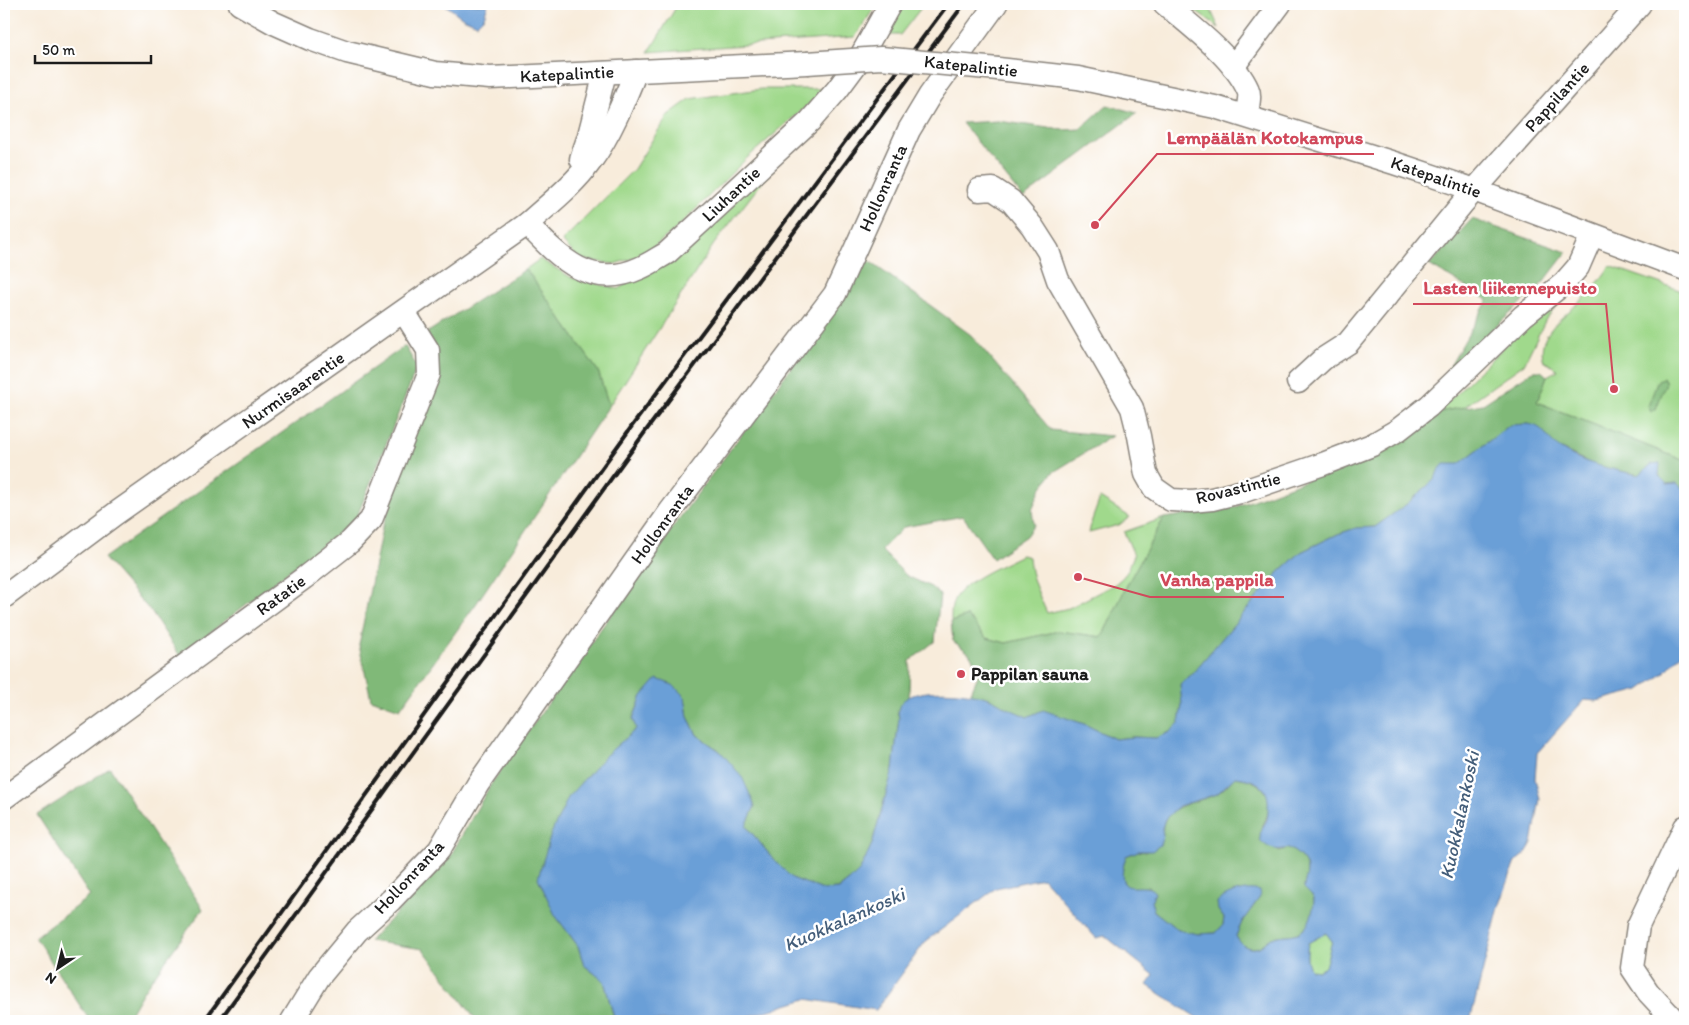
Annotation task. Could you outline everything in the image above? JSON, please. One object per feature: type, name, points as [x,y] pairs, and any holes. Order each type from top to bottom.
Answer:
[{"type":"street","name":"Katepalintie","points":[[240,4],[274,23],[310,39],[347,52],[435,73],[490,78],[881,58],[1078,78],[1215,107],[1394,162],[1475,190],[1685,269]]},
{"type":"street","name":"Liuhantie","points":[[527,224],[561,258],[581,270],[602,276],[620,274],[640,268],[667,253],[816,115],[857,63],[890,4]]},
{"type":"street","name":"Hollonranta","points":[[292,1021],[319,977],[358,931],[439,850],[478,784],[669,513],[835,294],[909,130],[930,94],[996,4]]},
{"type":"street","points":[[1165,4],[1196,30],[1233,67],[1249,91],[1247,116]]},
{"type":"street","points":[[1233,67],[1280,4]]},
{"type":"street","name":"Pappilantie","points":[[1298,382],[1323,359],[1348,343],[1475,190],[1640,4]]},
{"type":"street","name":"Nurmisaarentie","points":[[4,597],[115,514],[527,224],[577,178],[592,161],[623,105],[636,71]]},
{"type":"street","points":[[577,178],[580,160],[588,139],[604,73]]},
{"type":"street","name":"Rovastintie","points":[[979,190],[992,189],[1012,201],[1032,226],[1048,251],[1058,280],[1132,408],[1146,474],[1154,488],[1171,500],[1191,501],[1244,491],[1372,445],[1398,430],[1429,406],[1523,316],[1564,282],[1578,267],[1592,235]]},
{"type":"street","name":"Ratatie","points":[[4,798],[304,578],[350,542],[371,520],[429,374],[428,350],[404,312]]},
{"type":"street","points":[[1675,1021],[1648,992],[1632,968],[1638,926],[1685,827]]},
{"type":"green space","points":[[678,4],[877,4],[855,37],[649,52]]},
{"type":"green space","points":[[902,4],[924,4],[900,35],[887,35]]},
{"type":"green space","points":[[1185,4],[1208,4],[1219,28]]},
{"type":"green space","points":[[761,89],[826,89],[747,158],[677,228],[642,256],[614,264],[579,259],[562,241],[634,169],[668,115],[690,99]]},
{"type":"green space","points":[[1107,105],[1137,113],[1023,198],[962,123],[998,121],[1063,130],[1080,129]]},
{"type":"green space","points":[[773,168],[714,244],[609,406],[598,371],[526,269],[540,259],[572,278],[619,289]]},
{"type":"green space","points":[[1472,219],[1567,252],[1543,283],[1446,373],[1488,300],[1429,265]]},
{"type":"green space","points":[[865,258],[971,335],[1051,430],[1112,436],[1052,473],[1040,490],[1032,510],[1034,525],[1026,536],[993,559],[963,516],[904,527],[881,550],[907,576],[931,587],[940,595],[935,641],[910,661],[909,697],[897,711],[899,718],[893,769],[872,844],[860,870],[850,880],[838,889],[823,890],[792,878],[774,860],[746,826],[755,806],[721,752],[697,735],[688,717],[685,697],[642,696],[633,718],[637,729],[605,756],[555,915],[578,946],[584,965],[604,981],[615,1021],[477,1021],[423,949],[369,941],[448,860],[491,784],[673,527],[860,274]]},
{"type":"green space","points":[[1610,266],[1685,292],[1685,461],[1537,402],[1547,376],[1558,370],[1544,361],[1542,351],[1548,334],[1561,318],[1583,299]]},
{"type":"green space","points":[[526,269],[598,371],[609,406],[476,604],[400,709],[371,699],[359,645],[382,528],[403,466],[428,332]]},
{"type":"green space","points":[[1557,294],[1562,300],[1546,319],[1524,364],[1464,407],[1438,412]]},
{"type":"green space","points":[[405,346],[417,367],[356,519],[180,656],[152,613],[104,558]]},
{"type":"green space","points":[[1533,371],[1541,371],[1547,376],[1537,402],[1685,461],[1685,491],[1677,483],[1667,484],[1659,476],[1659,463],[1652,464],[1639,475],[1594,465],[1557,447],[1547,437],[1528,424],[1510,425],[1459,464],[1438,471],[1435,479],[1407,504],[1375,527],[1356,528],[1338,534],[1301,552],[1276,575],[1191,675],[1181,684],[1182,705],[1179,724],[1170,732],[1156,738],[1133,737],[1115,739],[1084,724],[1064,718],[1027,717],[990,698],[970,694],[980,671],[969,653],[953,641],[951,622],[967,616],[987,638],[1006,643],[1059,631],[1102,637],[1128,583],[1164,518],[1235,507],[1333,470],[1438,412],[1483,404]]},
{"type":"green space","points":[[1663,378],[1666,383],[1656,409],[1651,412],[1648,406],[1658,380]]},
{"type":"green space","points":[[1100,498],[1130,517],[1119,525],[1089,533],[1092,520]]},
{"type":"green space","points":[[1164,518],[1128,583],[1102,637],[1059,631],[1006,643],[987,638],[967,616],[951,622],[953,604],[960,591],[976,579],[1022,555],[1029,557],[1033,579],[1047,613],[1069,608],[1115,584],[1127,572],[1134,555],[1124,532]]},
{"type":"green space","points":[[110,768],[203,909],[144,990],[126,1021],[90,1021],[35,937],[90,896],[37,815]]},
{"type":"green space","points":[[1235,777],[1256,783],[1267,794],[1268,810],[1260,830],[1279,851],[1289,848],[1304,860],[1307,871],[1304,888],[1314,898],[1311,918],[1301,931],[1272,938],[1255,948],[1245,946],[1236,936],[1242,922],[1260,897],[1218,910],[1224,918],[1223,925],[1216,933],[1198,934],[1178,930],[1154,911],[1151,901],[1155,893],[1149,887],[1132,888],[1127,886],[1122,875],[1126,856],[1138,851],[1146,852],[1163,836],[1163,826],[1166,818],[1172,812],[1179,807],[1217,794]]},
{"type":"green space","points":[[1326,933],[1332,941],[1325,968],[1318,971],[1311,970],[1307,960],[1308,943]]},
{"type":"water","points":[[444,4],[488,4],[484,17],[477,24],[463,18]]},
{"type":"water","name":"Kuokkalankoski","points":[[1510,425],[1534,425],[1542,430],[1553,444],[1567,453],[1607,468],[1639,475],[1652,464],[1660,463],[1659,476],[1667,484],[1677,483],[1685,491],[1685,650],[1664,673],[1640,690],[1597,701],[1584,700],[1537,753],[1535,779],[1540,799],[1532,843],[1526,853],[1515,862],[1499,907],[1470,1021],[1202,1021],[1147,985],[1154,975],[1105,936],[1096,938],[1043,878],[996,888],[925,942],[876,1010],[806,999],[734,1021],[615,1021],[604,981],[584,965],[578,946],[555,915],[538,878],[551,834],[569,796],[605,756],[636,729],[633,719],[642,696],[657,679],[673,685],[685,697],[688,717],[697,735],[721,752],[742,777],[755,806],[746,826],[774,860],[792,878],[823,890],[839,889],[860,870],[872,844],[893,769],[899,706],[906,698],[934,691],[980,695],[1027,717],[1043,710],[1084,724],[1115,739],[1133,737],[1156,738],[1170,732],[1179,723],[1182,705],[1180,684],[1191,675],[1276,575],[1301,552],[1338,534],[1356,528],[1375,527],[1407,504],[1435,479],[1438,471],[1444,464],[1459,464]],"holes":[[[1235,777],[1248,779],[1263,788],[1268,799],[1268,813],[1261,830],[1260,840],[1273,849],[1289,848],[1301,858],[1307,867],[1304,888],[1314,898],[1313,910],[1305,928],[1298,933],[1272,938],[1255,948],[1245,946],[1236,936],[1242,922],[1260,897],[1259,891],[1243,890],[1221,899],[1217,902],[1218,910],[1224,918],[1223,925],[1216,933],[1198,934],[1178,930],[1154,911],[1151,901],[1155,893],[1151,889],[1132,887],[1126,885],[1123,880],[1126,856],[1138,851],[1152,851],[1160,845],[1165,819],[1179,806],[1217,794]],[[1326,933],[1332,941],[1325,967],[1318,971],[1311,970],[1307,960],[1308,943]]]},
{"type":"railway","points":[[204,1021],[632,426],[948,4]]},
{"type":"railway","points":[[219,1021],[645,432],[964,4]]},
{"type":"place","name":"Lempäälän Kotokampus","points":[[1095,225]]},
{"type":"place","name":"Lasten liikennepuisto","points":[[1614,389]]},
{"type":"place","name":"Vanha pappila","points":[[1078,577]]},
{"type":"place","name":"Pappilan sauna","points":[[961,674]]}]
